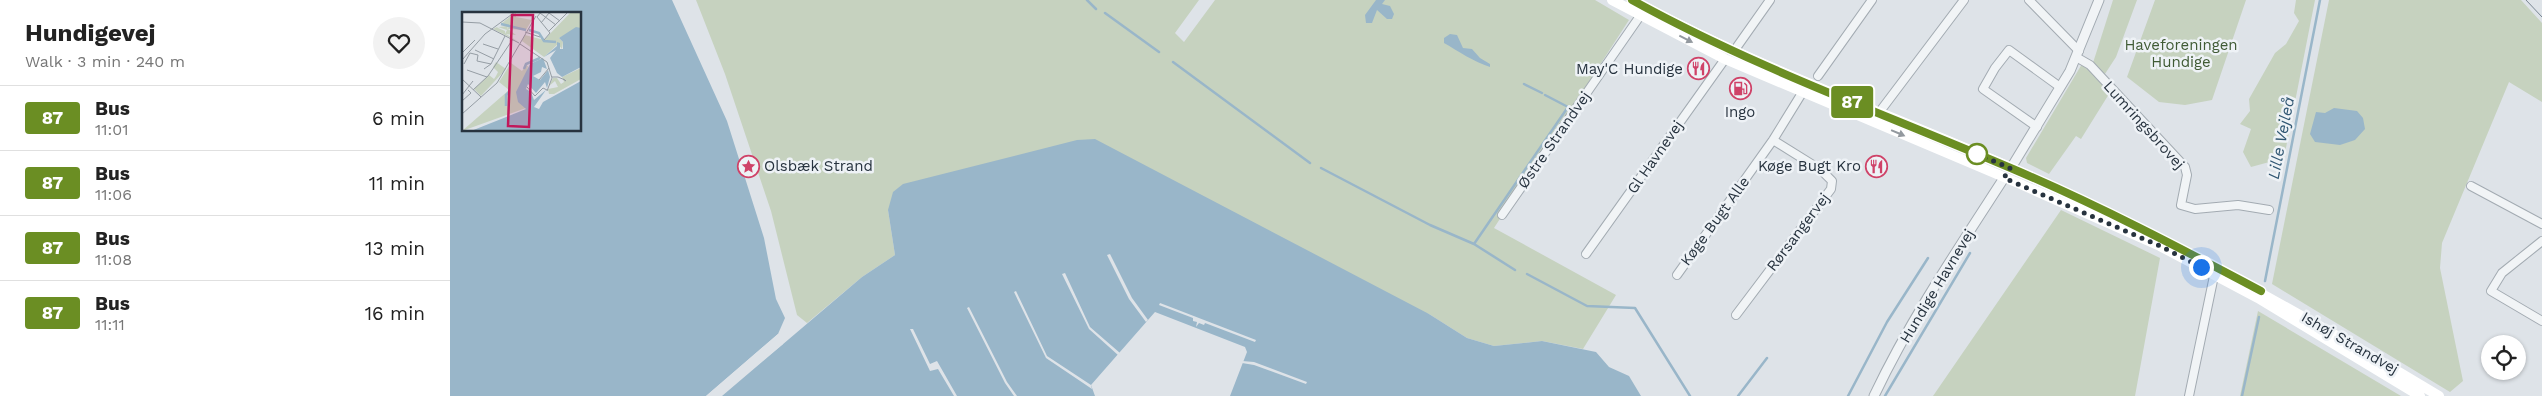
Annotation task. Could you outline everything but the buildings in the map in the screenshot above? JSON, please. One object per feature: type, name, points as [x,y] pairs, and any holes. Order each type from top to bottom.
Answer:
[{"type":"main road","points":[[1612,0],[1645,8],[1734,51],[1878,114],[2010,168],[2114,215],[2259,295]]},
{"type":"main road","points":[[1632,0],[1725,59],[2004,178],[2215,271]]},
{"type":"main road","points":[[2004,178],[2010,168]]},
{"type":"main road","name":"Ishøj Strandvej","points":[[2259,295],[2420,396]]},
{"type":"main road","name":"Ishøj Strandvej","points":[[2259,295],[2439,396]]},
{"type":"street","points":[[1734,51],[1770,0]]},
{"type":"street","points":[[1818,76],[1872,0]]},
{"type":"street","points":[[1878,114],[1964,0]]},
{"type":"street","points":[[2029,0],[2078,54]]},
{"type":"street","points":[[2010,168],[2060,88],[2078,54],[2099,0]]},
{"type":"street","name":"Østre Strandvej","points":[[1502,215],[1645,8]]},
{"type":"street","points":[[2037,127],[1983,89],[1994,68],[2009,50],[2060,88]]},
{"type":"street","name":"Lumringsbrovej","points":[[2078,54],[2185,166],[2187,175],[2181,205],[2195,209],[2238,205],[2269,210]]},
{"type":"street","name":"Gl Havnevej","points":[[1586,254],[1725,59]]},
{"type":"street","name":"Køge Bugt Alle","points":[[1677,275],[1773,140],[1802,93]]},
{"type":"street","name":"Rørsangervej","points":[[1736,315],[1831,189],[1832,181],[1821,170],[1773,140]]},
{"type":"street","name":"Hundige Havnevej","points":[[1874,396],[1899,348],[1959,246],[2004,178]]},
{"type":"street","points":[[2471,186],[2542,224]]},
{"type":"street","points":[[2542,241],[2502,273],[2491,291],[2542,321]]},
{"type":"street","points":[[2189,396],[2215,271]]},
{"type":"green space","points":[[696,0],[1199,0],[1175,33],[1184,42],[1215,0],[1595,0],[1629,20],[1494,228],[1616,295],[1583,349],[1542,341],[1494,346],[1467,338],[1429,314],[888,210],[895,255],[862,277],[807,323],[797,315],[771,211],[725,74]]},
{"type":"green space","points":[[2113,0],[2137,0],[2116,57],[2103,77],[2092,66]]},
{"type":"green space","name":"Haveforeningen Hundige","points":[[2155,0],[2246,0],[2212,100],[2185,105],[2159,102],[2127,77]]},
{"type":"green space","points":[[2296,0],[2315,0],[2284,158],[2251,167],[2243,152],[2251,129],[2240,124],[2250,111],[2249,99],[2275,53],[2286,44],[2299,21],[2294,13]]},
{"type":"green space","points":[[2329,0],[2521,0],[2542,23],[2542,102],[2509,82],[2442,243],[2440,268],[2463,381],[2450,392],[2272,284]]},
{"type":"green space","points":[[2082,64],[2107,88],[2109,94],[2081,139],[2076,136],[2049,174],[2027,163],[2026,158]]},
{"type":"green space","points":[[2061,210],[2160,258],[2135,396],[1933,396]]},
{"type":"green space","points":[[2258,311],[2401,396],[2240,396]]},
{"type":"water","points":[[450,0],[672,0],[727,121],[764,238],[776,299],[785,318],[778,334],[706,396],[450,396]]},
{"type":"water","points":[[1376,0],[1385,0],[1382,4],[1390,6],[1394,14],[1392,19],[1387,19],[1377,10],[1372,23],[1366,23],[1365,15]]},
{"type":"water","points":[[1450,34],[1457,35],[1463,48],[1472,49],[1480,58],[1490,64],[1490,67],[1444,43],[1444,38]]},
{"type":"water","points":[[2334,108],[2357,111],[2363,118],[2365,129],[2355,140],[2340,145],[2315,142],[2310,134],[2316,112],[2325,113]]},
{"type":"water","points":[[1095,139],[1429,314],[1467,338],[1494,346],[1542,341],[1596,352],[1609,367],[1629,376],[1641,396],[1230,396],[1247,352],[1245,347],[1155,312],[1091,385],[1095,396],[722,396],[862,277],[895,255],[888,210],[893,192],[903,184],[1077,140]]},
{"type":"pier","points":[[1110,254],[1132,298],[1148,320],[1146,322],[1129,299],[1107,255]]},
{"type":"pier","points":[[1065,273],[1090,327],[1120,353],[1118,355],[1089,329],[1062,274]]},
{"type":"pier","points":[[1016,291],[1047,356],[1091,385],[1092,389],[1046,358],[1014,292]]},
{"type":"pier","points":[[1160,303],[1256,340],[1255,342],[1205,323],[1204,325],[1199,323],[1196,327],[1197,322],[1193,321],[1193,318],[1159,305]]},
{"type":"pier","points":[[969,307],[1007,382],[1017,396],[1014,396],[1005,383],[967,308]]},
{"type":"pier","points":[[910,329],[913,329],[930,364],[937,361],[957,396],[954,396],[938,369],[930,371]]},
{"type":"pier","points":[[778,334],[779,336],[710,396],[706,396]]},
{"type":"pier","points":[[782,342],[783,344],[720,396],[721,394]]},
{"type":"pier","points":[[1242,361],[1254,362],[1307,382],[1306,384],[1254,365],[1242,363]]},
{"type":"waterway","points":[[1087,0],[1096,9]]},
{"type":"waterway","name":"Lille Vejleå","points":[[2265,281],[2320,0]]},
{"type":"waterway","points":[[1105,13],[1159,52]]},
{"type":"waterway","points":[[1173,62],[1310,163]]},
{"type":"waterway","points":[[1524,84],[1542,93]]},
{"type":"waterway","points":[[1474,244],[1568,107],[1545,95]]},
{"type":"waterway","points":[[1321,168],[1430,225],[1474,244],[1515,270]]},
{"type":"waterway","points":[[1885,396],[1970,253]]},
{"type":"waterway","points":[[1848,396],[1887,322],[1928,258]]},
{"type":"waterway","points":[[1527,274],[1587,306],[1635,308],[1690,396]]},
{"type":"waterway","name":"Lille Vejleå","points":[[2242,396],[2259,317]]},
{"type":"waterway","points":[[1738,396],[1767,358]]},
{"type":"tram line","points":[[2526,0],[2542,17]]},
{"type":"bus line","name":"87","points":[[1632,0],[1734,51],[1878,114],[2010,168],[2114,215],[2261,291]]},
{"type":"place","name":"May'C Hundige","points":[[1699,69]]},
{"type":"place","name":"Ingo","points":[[1740,89]]},
{"type":"place","name":"Olsbæk Strand","points":[[748,166]]},
{"type":"place","name":"Køge Bugt Kro","points":[[1877,166]]},
{"type":"route","points":[[1977,154],[2010,168],[2004,178],[2160,246],[2201,267]]}]
